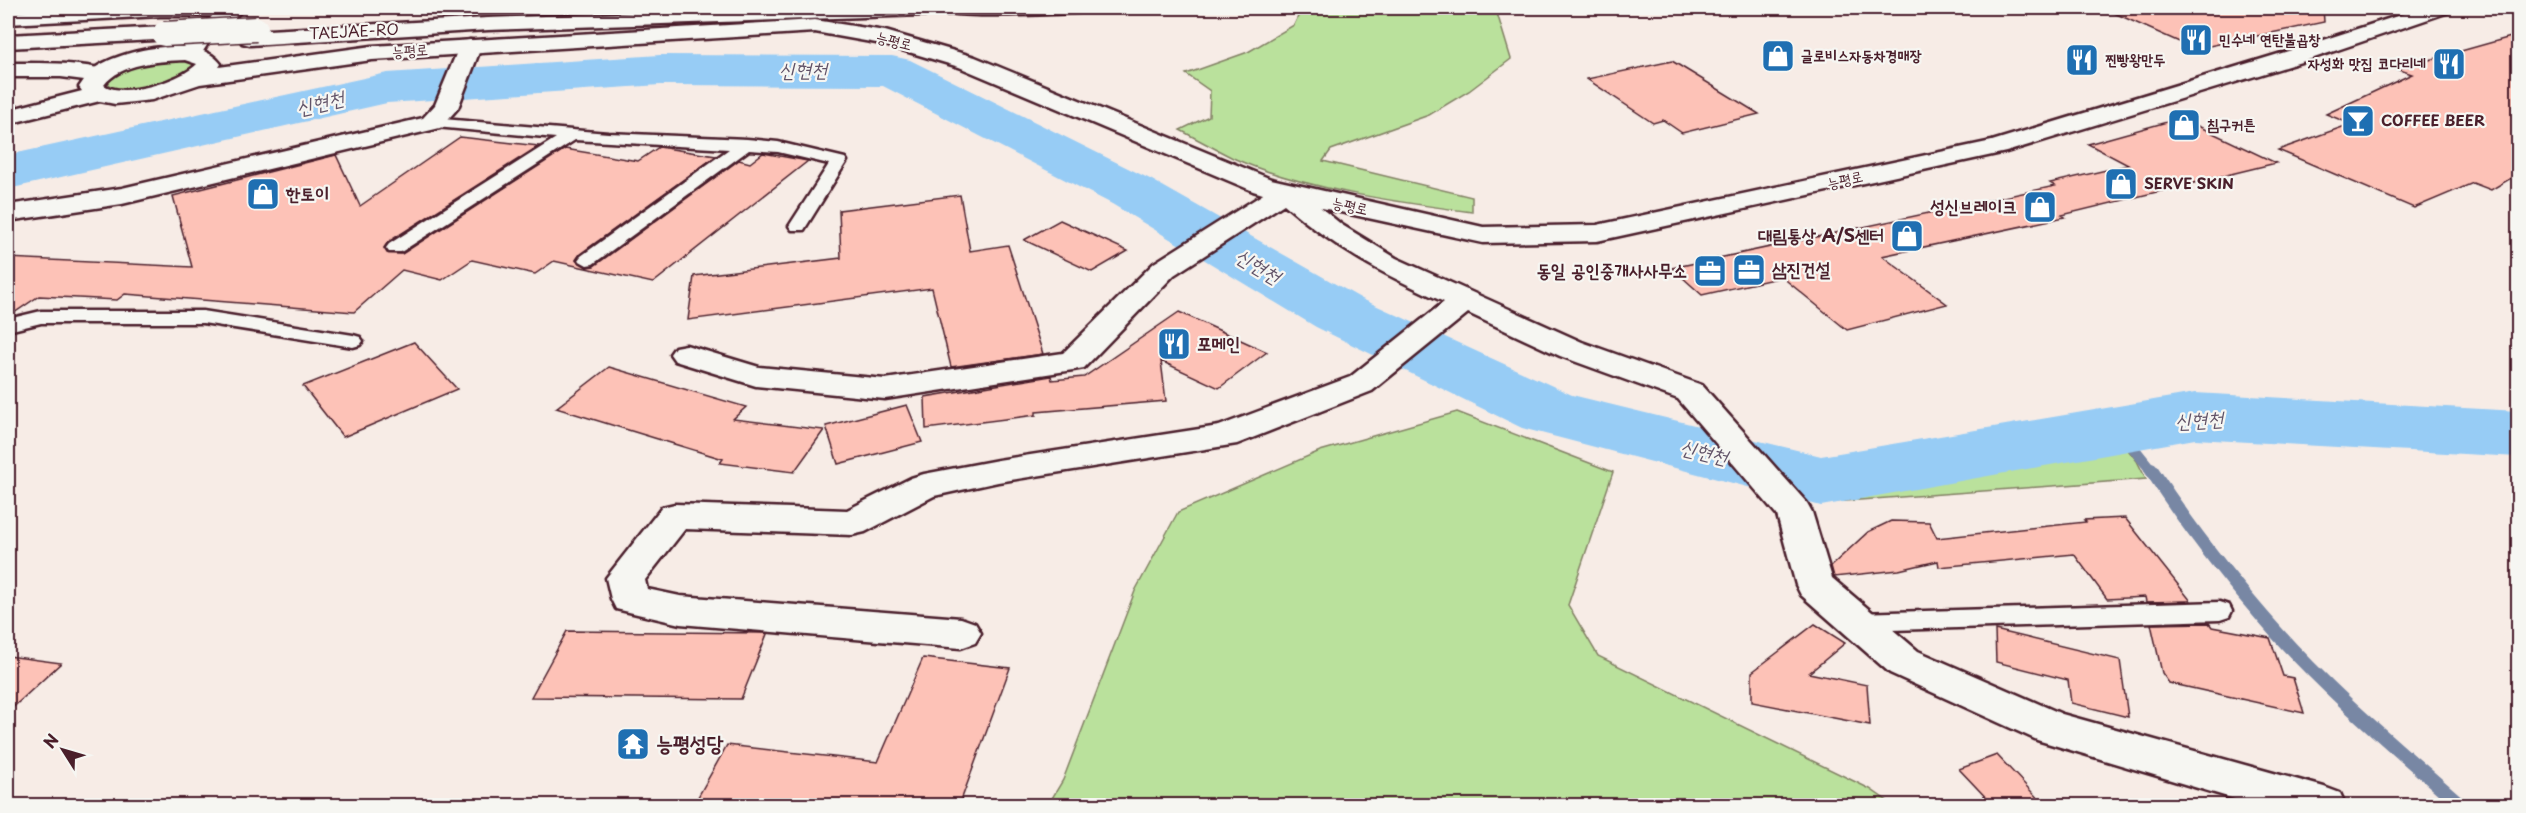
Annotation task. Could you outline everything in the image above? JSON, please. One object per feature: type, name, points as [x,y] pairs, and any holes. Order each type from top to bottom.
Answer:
[{"type":"main road","name":"TAEJAE-RO","points":[[8,49],[184,53],[254,25],[702,8]]},
{"type":"main road","name":"TAEJAE-RO","points":[[254,25],[488,24],[952,8]]},
{"type":"main road","name":"능평로","points":[[184,53],[258,69],[372,53],[815,26],[885,38],[968,62],[1200,160],[1285,192],[1483,235],[1598,233],[1997,147],[2303,54],[2442,8]]},
{"type":"main road","points":[[8,18],[228,9],[254,25]]},
{"type":"main road","points":[[8,70],[61,70],[127,96],[146,94],[228,9]]},
{"type":"main road","name":"TAEJAE-RO","points":[[8,42],[184,53]]},
{"type":"main road","points":[[8,213],[75,201],[122,196],[439,116],[470,47]]},
{"type":"main road","points":[[8,117],[96,85],[129,62],[184,53]]},
{"type":"main road","points":[[686,354],[756,376],[885,389],[1073,361],[1164,269],[1285,192],[1332,231],[1386,264],[1571,349],[1690,392],[1794,512],[1815,585],[1904,662],[2052,728],[2324,806]]},
{"type":"main road","points":[[961,633],[680,610],[630,599],[625,578],[675,516],[852,523],[924,486],[998,471],[1226,436],[1361,384],[1464,301]]},
{"type":"lane","points":[[940,8],[970,11],[1089,8]]},
{"type":"lane","points":[[439,116],[572,135],[778,147],[839,161],[798,226]]},
{"type":"lane","points":[[395,248],[572,135]]},
{"type":"lane","points":[[587,260],[747,144]]},
{"type":"lane","points":[[8,325],[41,317],[203,317],[353,341]]},
{"type":"lane","points":[[1858,622],[2220,611]]},
{"type":"green space","points":[[1302,8],[1520,8],[1497,13],[1511,59],[1469,91],[1429,115],[1331,150],[1323,161],[1472,197],[1472,212],[1381,199],[1289,178],[1233,158],[1180,130],[1209,116],[1210,91],[1186,74],[1248,52],[1294,25]]},
{"type":"green space","points":[[183,59],[194,65],[190,72],[169,83],[129,89],[109,86],[108,81],[115,74],[132,65]]},
{"type":"green space","points":[[1457,412],[1613,472],[1568,605],[1598,656],[1870,789],[1893,805],[1048,805],[1063,780],[1135,591],[1178,512],[1320,451]]},
{"type":"green space","points":[[2116,435],[2137,461],[2146,479],[1819,503],[1806,486],[1831,486]]},
{"type":"building","points":[[2103,8],[2323,8],[2324,22],[2195,49]]},
{"type":"building","points":[[2518,35],[2518,174],[2491,190],[2473,183],[2414,208],[2278,150],[2351,124],[2326,114],[2412,74],[2397,69]]},
{"type":"building","points":[[1672,61],[1759,114],[1682,133],[1663,120],[1653,123],[1587,79]]},
{"type":"building","points":[[2181,118],[2276,163],[2062,215],[2065,217],[1882,256],[1947,304],[1847,330],[1782,277],[1702,295],[1672,268],[2055,186],[2050,183],[2128,165],[2088,144]]},
{"type":"building","points":[[460,137],[539,146],[388,242],[384,248],[387,253],[402,254],[565,149],[638,161],[659,147],[716,156],[580,254],[576,260],[587,267],[594,266],[739,160],[750,163],[763,153],[808,161],[653,283],[554,261],[535,274],[472,260],[442,280],[402,270],[354,312],[125,294],[117,300],[39,296],[8,317],[8,258],[192,267],[173,196],[336,155],[360,206]]},
{"type":"building","points":[[960,195],[970,251],[1008,245],[1043,354],[951,367],[932,288],[688,320],[694,276],[841,258],[839,210]]},
{"type":"building","points":[[1060,220],[1128,251],[1092,272],[1024,240]]},
{"type":"building","points":[[1179,312],[1267,352],[1219,388],[1161,361],[1166,401],[1036,412],[1036,415],[926,429],[925,397],[1051,376],[1052,380],[1084,377]]},
{"type":"building","points":[[414,342],[457,389],[343,437],[303,386]]},
{"type":"building","points":[[609,367],[746,407],[733,419],[824,430],[794,472],[720,463],[723,459],[556,408]]},
{"type":"building","points":[[907,405],[922,442],[838,464],[826,426]]},
{"type":"building","points":[[2125,518],[2191,601],[2146,602],[2145,597],[2107,599],[2074,554],[1939,567],[1938,561],[1899,570],[1834,577],[1831,566],[1868,532],[1891,521],[1929,522],[1937,538],[2086,522],[2084,520]]},
{"type":"building","points":[[2209,623],[2212,627],[2270,638],[2283,676],[2293,678],[2304,713],[2169,683],[2162,673],[2151,624]]},
{"type":"building","points":[[1815,624],[1845,643],[1809,673],[1867,685],[1870,725],[1752,702],[1752,672]]},
{"type":"building","points":[[1995,630],[2120,660],[2128,717],[2071,703],[2068,680],[1996,662]]},
{"type":"building","points":[[567,631],[767,634],[741,699],[531,697]]},
{"type":"building","points":[[8,656],[61,663],[8,712]]},
{"type":"building","points":[[923,658],[1010,668],[959,806],[693,806],[727,745],[878,762]]},
{"type":"building","points":[[1997,755],[2045,806],[1994,806],[1959,769]]},
{"type":"waterway","name":"신현천","points":[[8,172],[387,88],[660,70],[892,71],[1132,192],[1339,313],[1548,412],[1821,481],[2195,416],[2518,434]]},
{"type":"waterway","points":[[2119,430],[2152,471]]},
{"type":"waterway","points":[[2151,469],[2210,553],[2297,655],[2343,700],[2462,806]]},
{"type":"place","name":"민수네 연탄불곱창","points":[[2196,40]]},
{"type":"place","name":"글로비스자동차경매장","points":[[1778,56]]},
{"type":"place","name":"찐빵왕만두","points":[[2082,60]]},
{"type":"place","name":"자성화 맛집 코다리네","points":[[2449,64]]},
{"type":"place","name":"COFFEE BEER","points":[[2358,121]]},
{"type":"place","name":"침구커튼","points":[[2184,125]]},
{"type":"place","name":"SERVE SKIN","points":[[2121,184]]},
{"type":"place","name":"한토이","points":[[263,194]]},
{"type":"place","name":"성신브레이크","points":[[2040,207]]},
{"type":"place","name":"대림통상 A/S센터","points":[[1907,236]]},
{"type":"place","name":"삼진건설","points":[[1749,270]]},
{"type":"place","name":"동일 공인중개사사무소","points":[[1710,271]]},
{"type":"place","name":"포메인","points":[[1174,344]]},
{"type":"place","name":"능평성당","points":[[633,744]]}]
